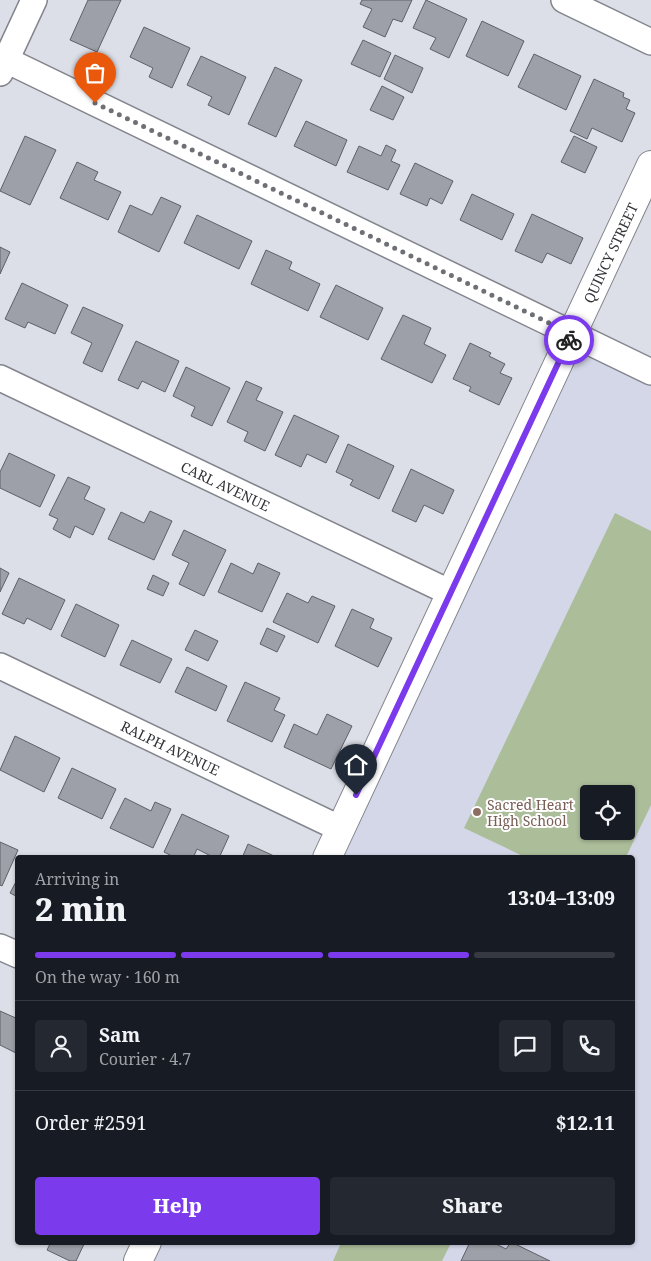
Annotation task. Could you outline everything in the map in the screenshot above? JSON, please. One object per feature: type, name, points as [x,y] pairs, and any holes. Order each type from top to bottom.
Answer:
[{"type":"street","points":[[34,0],[2,63],[651,372]]},
{"type":"street","points":[[564,0],[651,42]]},
{"type":"street","name":"QUINCY STREET","points":[[328,855],[651,165]]},
{"type":"street","name":"CARL AVENUE","points":[[0,378],[451,593]]},
{"type":"street","name":"RALPH AVENUE","points":[[0,666],[341,828]]},
{"type":"street","points":[[0,946],[15,954]]},
{"type":"street","points":[[138,1261],[146,1245]]},
{"type":"shaded area","name":"Sacred Heart High School","points":[[593,357],[651,383],[651,1261],[154,1261],[161,1245],[635,1245],[635,855],[345,855],[571,371],[581,361]]},
{"type":"green space","points":[[615,513],[651,531],[651,805],[635,838],[635,785],[580,785],[580,840],[634,840],[627,855],[521,855],[464,828]]},
{"type":"green space","points":[[340,1245],[450,1245],[442,1261],[333,1261]]},
{"type":"building","points":[[88,0],[121,0],[97,52],[70,40]]},
{"type":"building","points":[[362,0],[412,0],[402,22],[393,19],[385,37],[363,27],[372,9],[360,4]]},
{"type":"building","points":[[426,0],[467,19],[449,58],[430,49],[436,38],[413,28]]},
{"type":"building","points":[[482,21],[524,41],[508,76],[466,56]]},
{"type":"building","points":[[144,27],[190,48],[172,88],[149,77],[153,68],[130,57]]},
{"type":"building","points":[[363,40],[391,53],[380,77],[351,64]]},
{"type":"building","points":[[534,54],[581,76],[566,110],[518,87]]},
{"type":"building","points":[[395,55],[423,68],[412,93],[384,79]]},
{"type":"building","points":[[201,56],[246,77],[229,115],[208,105],[212,97],[187,85]]},
{"type":"building","points":[[275,67],[302,80],[276,137],[248,124]]},
{"type":"building","points":[[594,79],[624,93],[623,97],[630,100],[626,109],[635,113],[622,142],[592,128],[587,139],[570,131]]},
{"type":"building","points":[[382,86],[404,97],[393,120],[370,110]]},
{"type":"building","points":[[306,121],[347,140],[336,166],[294,146]]},
{"type":"building","points":[[25,136],[56,150],[30,205],[0,191]]},
{"type":"building","points":[[574,136],[597,147],[585,173],[561,162]]},
{"type":"building","points":[[386,145],[396,150],[391,161],[400,165],[388,190],[347,172],[359,146],[381,156]]},
{"type":"building","points":[[77,162],[98,172],[94,180],[121,192],[108,220],[60,198]]},
{"type":"building","points":[[415,163],[453,181],[442,204],[430,198],[427,206],[400,194]]},
{"type":"building","points":[[472,194],[514,214],[502,240],[460,220]]},
{"type":"building","points":[[161,197],[181,206],[159,252],[118,232],[130,205],[152,215]]},
{"type":"building","points":[[532,214],[583,238],[571,264],[547,253],[542,263],[515,251]]},
{"type":"building","points":[[197,215],[252,241],[239,269],[184,243]]},
{"type":"building","points":[[0,247],[10,252],[0,274]]},
{"type":"building","points":[[266,250],[292,262],[289,269],[320,284],[308,311],[251,284]]},
{"type":"building","points":[[22,283],[68,305],[55,334],[28,322],[25,328],[5,319]]},
{"type":"building","points":[[336,285],[383,308],[368,340],[320,317]]},
{"type":"building","points":[[83,307],[123,325],[102,372],[83,363],[92,343],[71,333]]},
{"type":"building","points":[[403,315],[431,328],[424,344],[446,355],[432,383],[381,359]]},
{"type":"building","points":[[136,341],[179,361],[165,392],[142,381],[138,389],[118,380]]},
{"type":"building","points":[[470,343],[491,353],[489,356],[505,364],[500,373],[512,378],[499,405],[469,391],[471,387],[453,379]]},
{"type":"building","points":[[186,367],[230,388],[212,426],[191,416],[195,407],[173,396]]},
{"type":"building","points":[[246,381],[262,388],[256,400],[283,412],[265,451],[244,441],[248,432],[227,422]]},
{"type":"building","points":[[294,415],[339,436],[326,463],[307,454],[301,467],[275,455]]},
{"type":"building","points":[[348,444],[394,466],[379,499],[350,485],[353,480],[336,472]]},
{"type":"building","points":[[9,453],[55,475],[40,507],[0,488],[0,472]]},
{"type":"building","points":[[411,469],[454,490],[443,514],[424,505],[416,522],[392,511]]},
{"type":"building","points":[[68,477],[90,487],[84,499],[105,509],[93,535],[75,526],[70,538],[53,529],[58,519],[49,515]]},
{"type":"building","points":[[150,511],[172,521],[154,560],[108,539],[121,512],[144,523]]},
{"type":"building","points":[[184,530],[226,550],[204,596],[179,584],[189,563],[172,555]]},
{"type":"building","points":[[231,563],[253,574],[258,563],[280,573],[262,612],[218,592]]},
{"type":"building","points":[[0,568],[9,573],[0,592]]},
{"type":"building","points":[[153,575],[169,583],[163,596],[147,589]]},
{"type":"building","points":[[19,578],[65,600],[51,630],[27,618],[24,624],[2,614]]},
{"type":"building","points":[[287,593],[308,603],[312,596],[335,606],[318,643],[273,622]]},
{"type":"building","points":[[76,604],[119,625],[105,657],[61,636]]},
{"type":"building","points":[[352,609],[374,619],[370,628],[392,638],[378,667],[335,646]]},
{"type":"building","points":[[267,628],[285,636],[277,652],[260,644]]},
{"type":"building","points":[[195,630],[218,641],[208,661],[185,650]]},
{"type":"building","points":[[132,640],[172,659],[160,683],[120,665]]},
{"type":"building","points":[[187,667],[227,686],[216,711],[175,692]]},
{"type":"building","points":[[245,682],[280,698],[274,710],[285,715],[272,742],[227,721]]},
{"type":"building","points":[[327,714],[352,726],[331,769],[284,747],[294,724],[317,735]]},
{"type":"building","points":[[15,736],[60,758],[44,792],[0,770]]},
{"type":"building","points":[[72,768],[116,789],[102,819],[58,798]]},
{"type":"building","points":[[125,798],[151,811],[155,802],[171,809],[153,848],[110,828]]},
{"type":"building","points":[[182,814],[229,836],[220,855],[209,855],[197,849],[194,855],[170,855],[164,852]]},
{"type":"building","points":[[0,842],[18,850],[2,886],[0,885]]},
{"type":"building","points":[[248,844],[272,855],[243,855]]},
{"type":"building","points":[[15,884],[15,896],[10,893]]},
{"type":"building","points":[[0,1011],[15,1018],[15,1052],[0,1045]]},
{"type":"building","points":[[50,1245],[84,1245],[76,1261],[70,1261],[47,1250]]},
{"type":"building","points":[[469,1245],[498,1245],[506,1249],[509,1245],[517,1245],[550,1261],[461,1261]]},
{"type":"way so far","points":[[95,103],[572,334],[569,340]]},
{"type":"place","name":"Sacred Heart High School","points":[[477,812]]},
{"type":"route","points":[[356,795],[569,340]]}]
